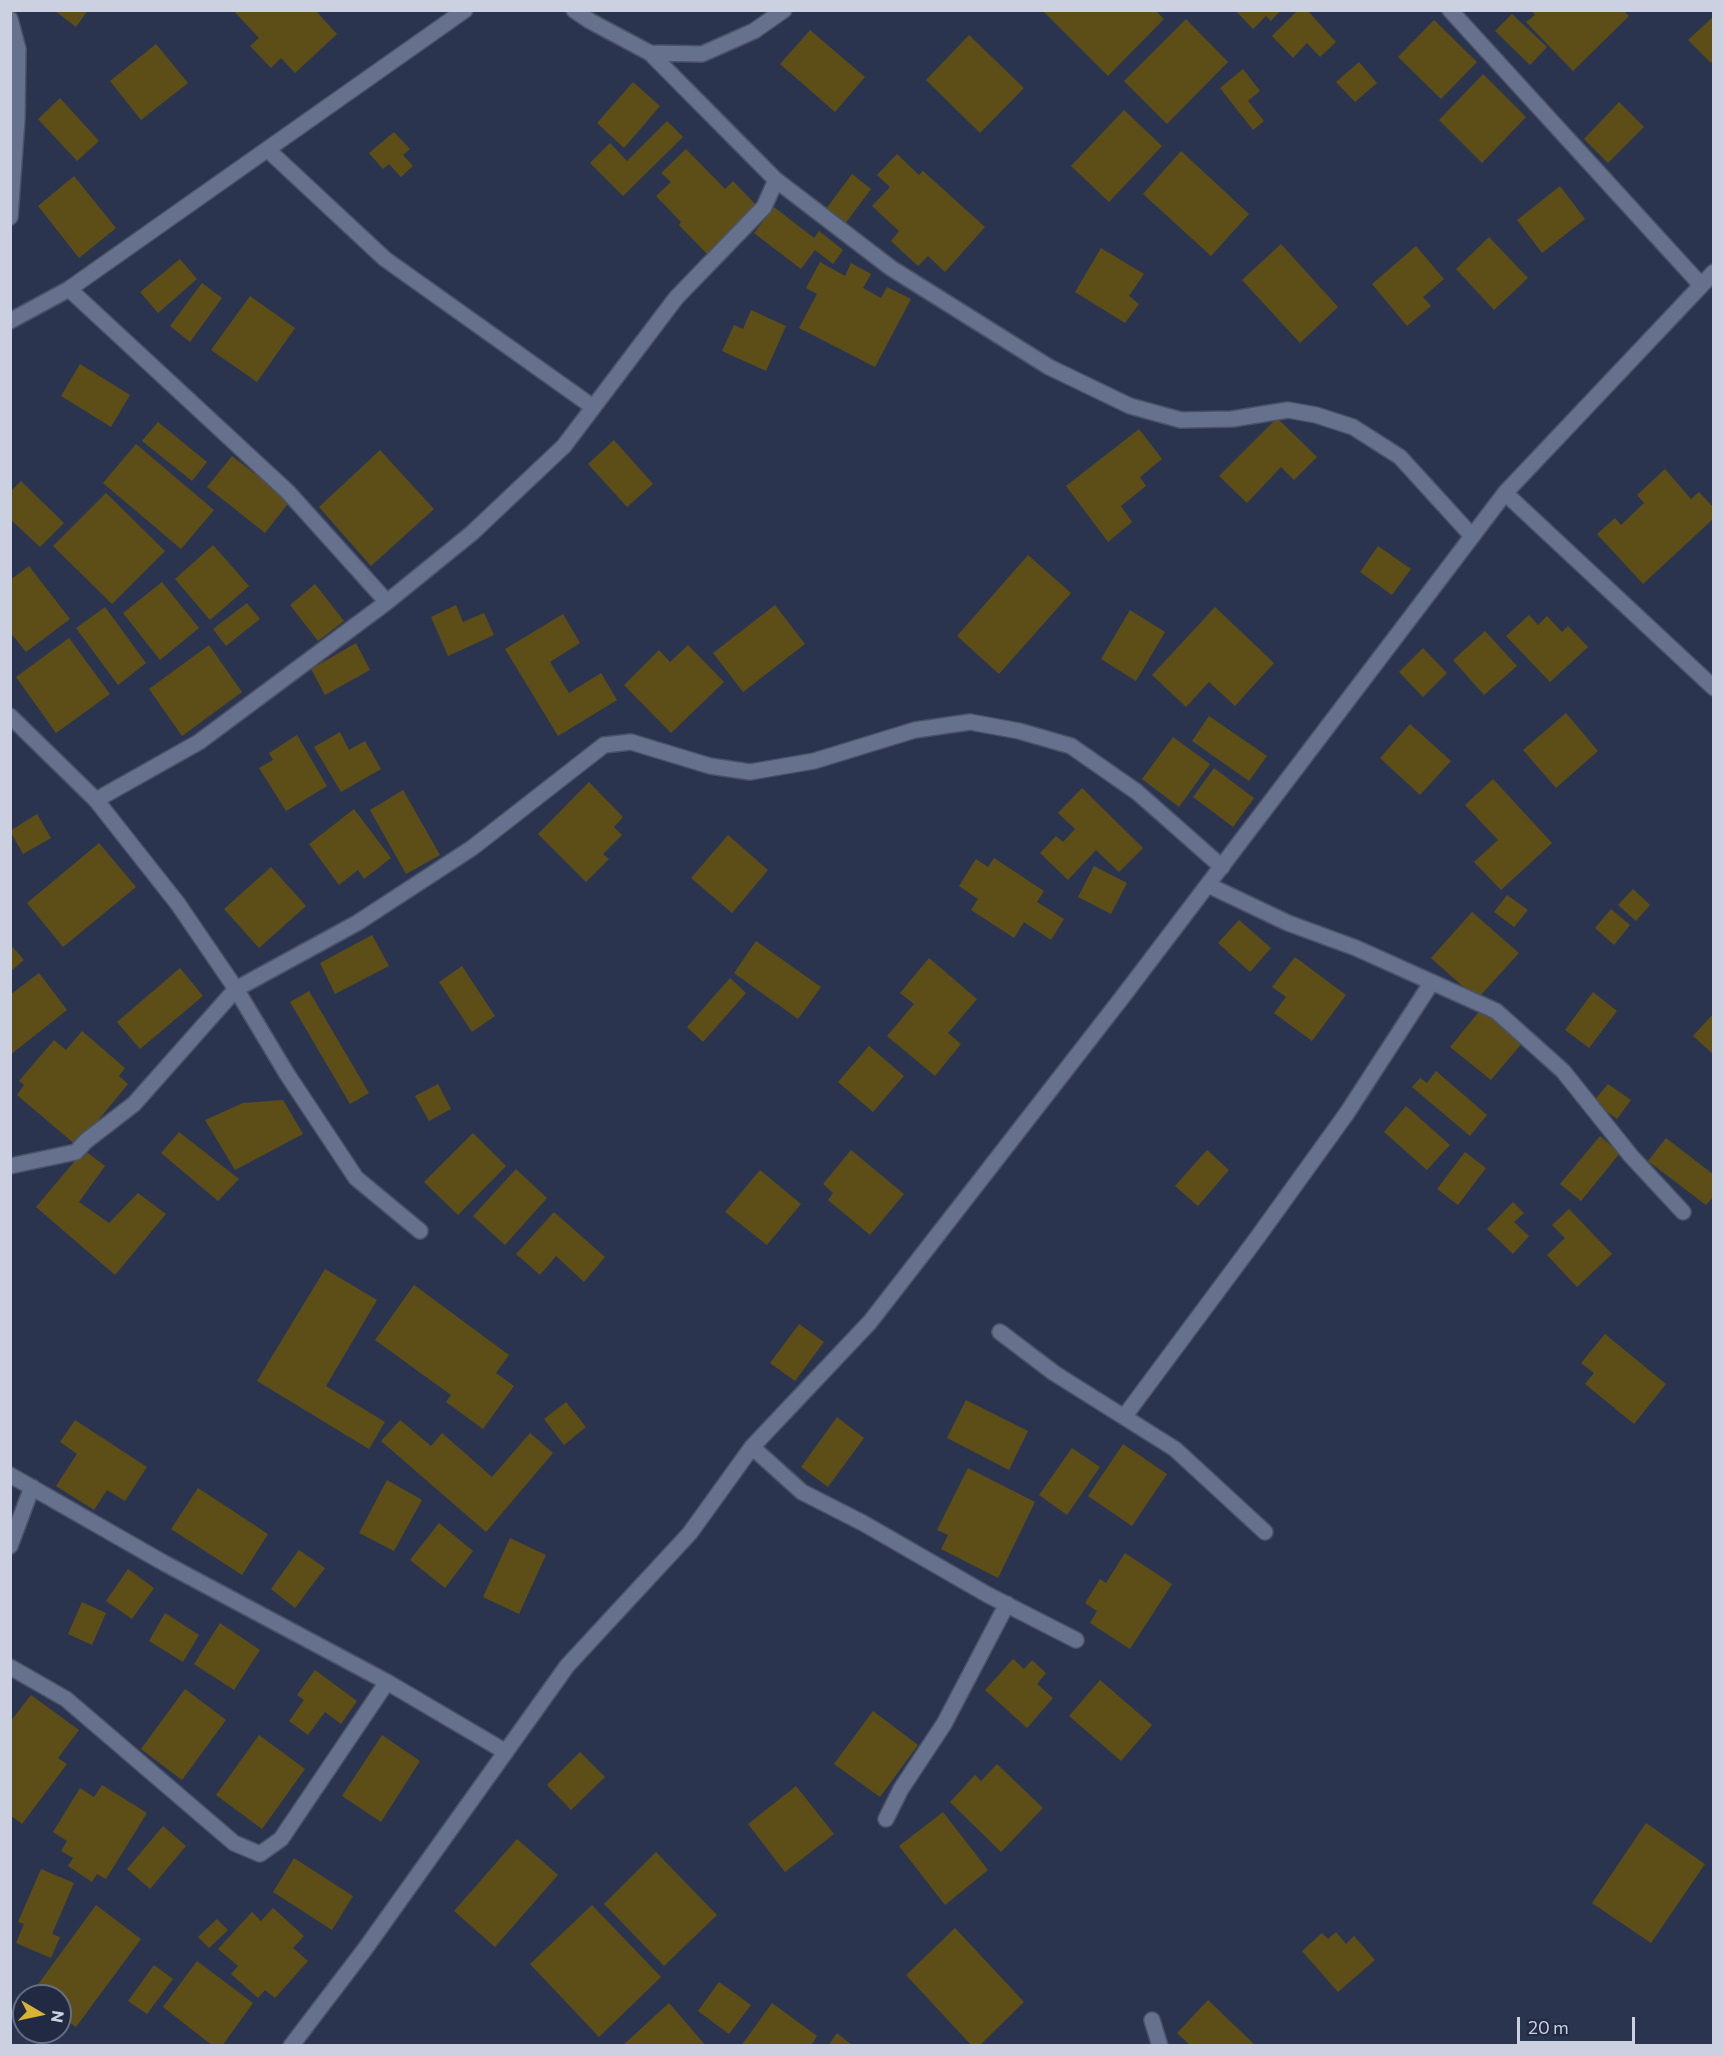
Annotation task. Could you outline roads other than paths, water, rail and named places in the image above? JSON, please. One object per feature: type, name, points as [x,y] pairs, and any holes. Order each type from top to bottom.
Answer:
[{"type":"street","points":[[10,321],[69,289],[465,10]]},
{"type":"street","points":[[574,10],[650,53],[776,180],[891,268],[1049,367],[1130,406],[1181,420],[1232,419],[1288,410],[1316,415],[1353,427],[1400,457],[1472,536]]},
{"type":"street","points":[[650,53],[702,54],[754,31],[784,10]]},
{"type":"street","points":[[1450,10],[1701,285]]},
{"type":"street","points":[[10,19],[18,49],[17,119],[10,217]]},
{"type":"street","points":[[268,150],[385,259],[593,407]]},
{"type":"street","points":[[96,800],[199,742],[387,602],[472,533],[556,454],[676,298],[764,207],[776,180]]},
{"type":"street","points":[[291,2046],[366,1949],[567,1666],[690,1533],[752,1447],[870,1322],[1222,867],[1505,493],[1713,272]]},
{"type":"street","points":[[69,289],[288,492],[387,602]]},
{"type":"street","points":[[1505,493],[1713,688]]},
{"type":"street","points":[[10,716],[96,800],[178,904],[236,989],[287,1074],[356,1178],[420,1231]]},
{"type":"street","points":[[10,1166],[76,1152],[134,1104],[236,989],[357,923],[472,848],[604,745],[631,742],[710,766],[750,772],[814,761],[915,730],[970,722],[1019,731],[1071,746],[1137,792],[1222,867]]},
{"type":"street","points":[[1208,885],[1288,923],[1356,948],[1496,1011],[1563,1071],[1631,1156],[1683,1212]]},
{"type":"street","points":[[1124,1417],[1257,1239],[1347,1113],[1432,982]]},
{"type":"street","points":[[1000,1332],[1054,1373],[1175,1449],[1265,1532]]},
{"type":"street","points":[[752,1447],[802,1492],[1076,1640]]},
{"type":"street","points":[[10,1475],[164,1563],[387,1682],[506,1752]]},
{"type":"street","points":[[10,1546],[32,1487]]},
{"type":"street","points":[[886,1819],[901,1789],[944,1724],[1007,1604]]},
{"type":"street","points":[[10,1667],[66,1699],[234,1843],[260,1854],[281,1839],[387,1682]]},
{"type":"street","points":[[1152,2020],[1160,2046]]}]
